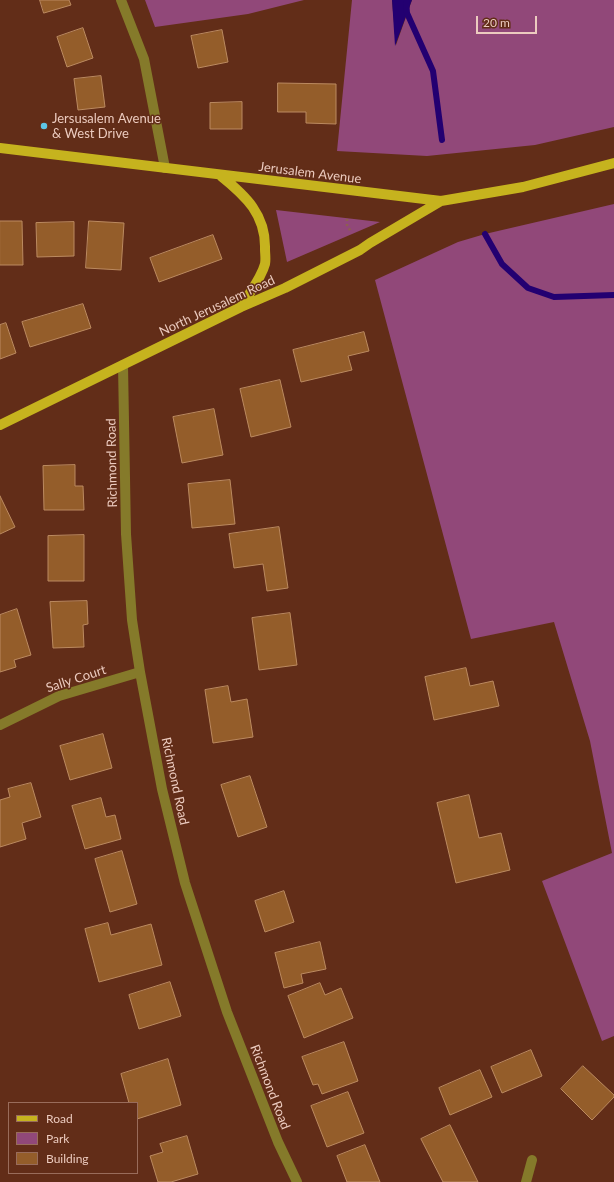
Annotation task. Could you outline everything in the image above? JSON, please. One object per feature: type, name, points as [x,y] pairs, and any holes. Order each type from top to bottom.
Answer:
[{"type":"main road","name":"Jerusalem Avenue","points":[[0,148],[221,176],[441,201],[524,187],[614,163]]},
{"type":"main road","points":[[221,176],[236,189],[255,210],[262,223],[265,237],[265,263],[260,275],[241,307]]},
{"type":"main road","name":"North Jerusalem Road","points":[[0,425],[241,307],[285,288],[360,250],[441,201]]},
{"type":"street","points":[[121,0],[144,59],[165,168]]},
{"type":"street","name":"Richmond Road","points":[[124,364],[126,534],[132,620],[140,672],[162,789],[185,883],[227,1012],[278,1142],[297,1182]]},
{"type":"street","name":"Sally Court","points":[[0,725],[59,696],[140,672]]},
{"type":"street","points":[[526,1182],[532,1160]]},
{"type":"path","points":[[347,219],[347,225],[351,232]]},
{"type":"green space","points":[[145,0],[304,0],[248,14],[155,27]]},
{"type":"green space","points":[[352,0],[392,0],[396,45],[412,0],[614,0],[614,127],[535,145],[427,156],[337,151]]},
{"type":"green space","points":[[614,204],[614,1036],[602,1041],[542,881],[612,853],[590,741],[554,622],[471,639],[375,280],[458,242],[485,234]]},
{"type":"green space","points":[[276,210],[380,222],[287,262]]},
{"type":"shaded area","points":[[392,0],[412,0],[395,46]]},
{"type":"building","points":[[40,0],[69,0],[71,5],[44,13]]},
{"type":"building","points":[[83,28],[93,58],[67,67],[57,37]]},
{"type":"building","points":[[222,30],[228,62],[198,68],[191,36]]},
{"type":"building","points":[[101,76],[105,107],[78,110],[74,79]]},
{"type":"building","points":[[278,83],[336,84],[336,124],[306,123],[306,112],[278,112]]},
{"type":"building","points":[[242,102],[242,129],[210,129],[210,103]]},
{"type":"building","points":[[0,221],[22,221],[23,265],[0,265]]},
{"type":"building","points":[[89,221],[124,223],[121,270],[86,268]]},
{"type":"building","points":[[74,222],[74,256],[37,257],[36,223]]},
{"type":"building","points":[[213,235],[222,259],[159,282],[150,258]]},
{"type":"building","points":[[83,304],[91,328],[30,347],[22,322]]},
{"type":"building","points":[[6,323],[16,353],[0,359],[0,325]]},
{"type":"building","points":[[364,332],[369,351],[348,356],[352,370],[301,382],[293,350]]},
{"type":"building","points":[[280,380],[291,427],[251,437],[240,389]]},
{"type":"building","points":[[214,409],[223,455],[182,463],[173,417]]},
{"type":"building","points":[[75,465],[75,486],[83,486],[84,510],[44,510],[43,466]]},
{"type":"building","points":[[230,480],[235,524],[192,528],[188,484]]},
{"type":"building","points":[[0,496],[15,527],[0,534]]},
{"type":"building","points":[[279,527],[288,588],[267,591],[263,564],[234,568],[229,534]]},
{"type":"building","points":[[84,535],[84,581],[48,581],[48,536]]},
{"type":"building","points":[[87,601],[88,624],[83,625],[84,647],[53,648],[50,602]]},
{"type":"building","points":[[17,609],[31,655],[14,660],[16,667],[0,672],[0,615]]},
{"type":"building","points":[[290,613],[297,665],[259,670],[252,618]]},
{"type":"building","points":[[466,668],[470,686],[493,681],[499,706],[434,720],[425,677]]},
{"type":"building","points":[[228,686],[231,702],[247,699],[253,737],[213,743],[205,690]]},
{"type":"building","points":[[103,734],[112,768],[70,780],[60,746]]},
{"type":"building","points":[[250,776],[267,827],[238,837],[221,785]]},
{"type":"building","points":[[31,783],[41,817],[22,823],[26,839],[0,847],[0,800],[10,797],[8,789]]},
{"type":"building","points":[[469,795],[479,838],[501,833],[510,870],[456,883],[437,803]]},
{"type":"building","points":[[101,798],[106,817],[115,815],[121,839],[85,849],[72,806]]},
{"type":"building","points":[[122,851],[137,904],[110,912],[95,859]]},
{"type":"building","points":[[284,891],[294,922],[265,932],[255,901]]},
{"type":"building","points":[[108,923],[111,935],[151,924],[162,965],[99,982],[85,929]]},
{"type":"building","points":[[320,942],[326,969],[301,974],[303,983],[284,988],[275,953]]},
{"type":"building","points":[[170,982],[181,1016],[139,1029],[129,995]]},
{"type":"building","points":[[320,983],[325,995],[341,988],[353,1018],[304,1038],[288,996]]},
{"type":"building","points":[[344,1042],[358,1081],[322,1094],[318,1084],[313,1085],[302,1057]]},
{"type":"building","points":[[531,1050],[542,1076],[502,1093],[491,1067]]},
{"type":"building","points":[[168,1059],[181,1105],[138,1119],[138,1102],[129,1102],[121,1074]]},
{"type":"building","points":[[583,1066],[614,1095],[614,1097],[592,1120],[561,1089]]},
{"type":"building","points":[[480,1070],[492,1097],[450,1115],[439,1088]]},
{"type":"building","points":[[348,1092],[364,1133],[327,1147],[311,1106]]},
{"type":"building","points":[[450,1125],[478,1182],[443,1182],[421,1139]]},
{"type":"building","points":[[187,1136],[198,1174],[171,1182],[158,1182],[150,1156],[163,1152],[160,1144]]},
{"type":"building","points":[[365,1145],[380,1182],[347,1182],[337,1156]]},
{"type":"waterway","points":[[406,0],[407,13],[433,71],[442,140]]},
{"type":"waterway","points":[[485,234],[502,264],[528,288],[554,297],[614,295]]},
{"type":"place","name":"Jersusalem Avenue & West Drive","points":[[44,126]]}]
